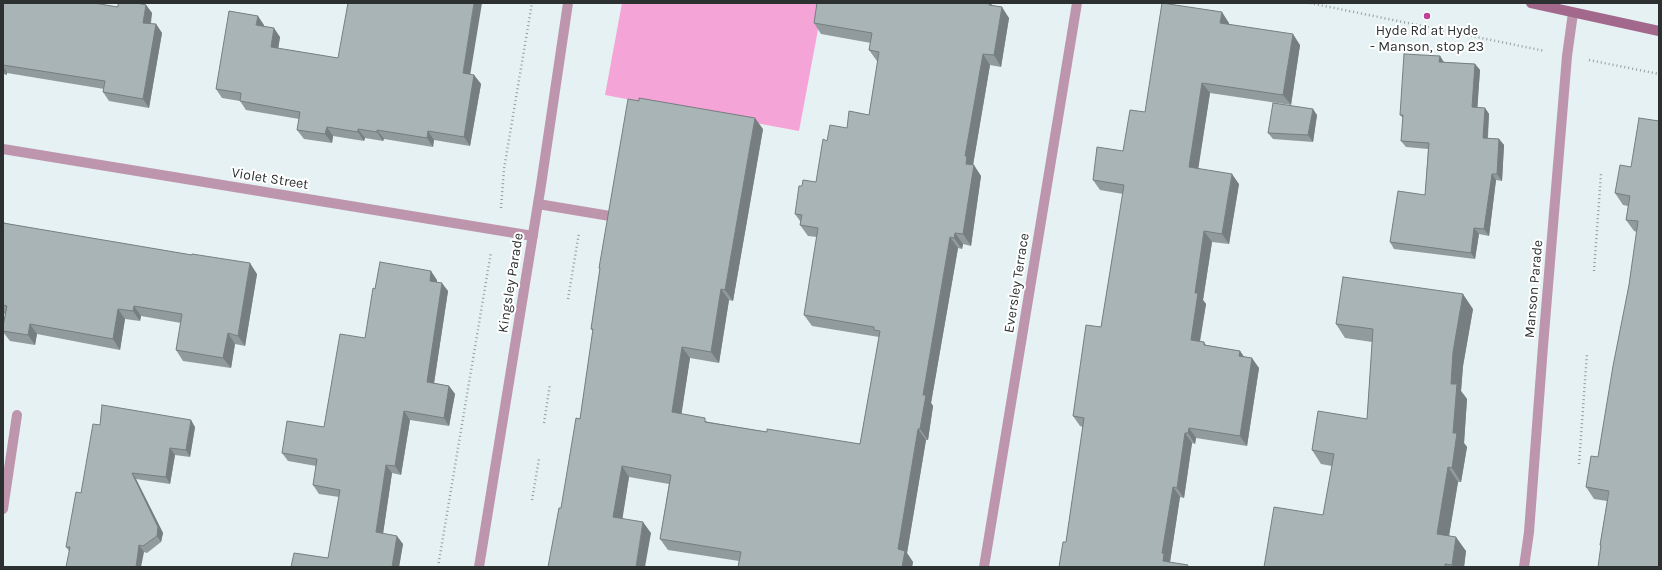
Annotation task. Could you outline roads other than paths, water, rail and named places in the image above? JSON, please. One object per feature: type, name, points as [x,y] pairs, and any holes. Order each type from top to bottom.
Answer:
[{"type":"street","name":"Kingsley Parade","points":[[479,567],[533,236],[568,3]]},
{"type":"street","name":"Eversley Terrace","points":[[984,567],[1077,3]]},
{"type":"street","points":[[1531,3],[1659,31]]},
{"type":"street","name":"Manson Parade","points":[[1524,567],[1530,532],[1543,346],[1567,50],[1572,13]]},
{"type":"street","name":"Violet Street","points":[[3,149],[533,236]]},
{"type":"street","points":[[538,204],[610,216]]},
{"type":"street","points":[[3,509],[17,415]]},
{"type":"place","name":"Hyde Rd at Hyde - Manson, stop 23","points":[[1427,16]]}]
